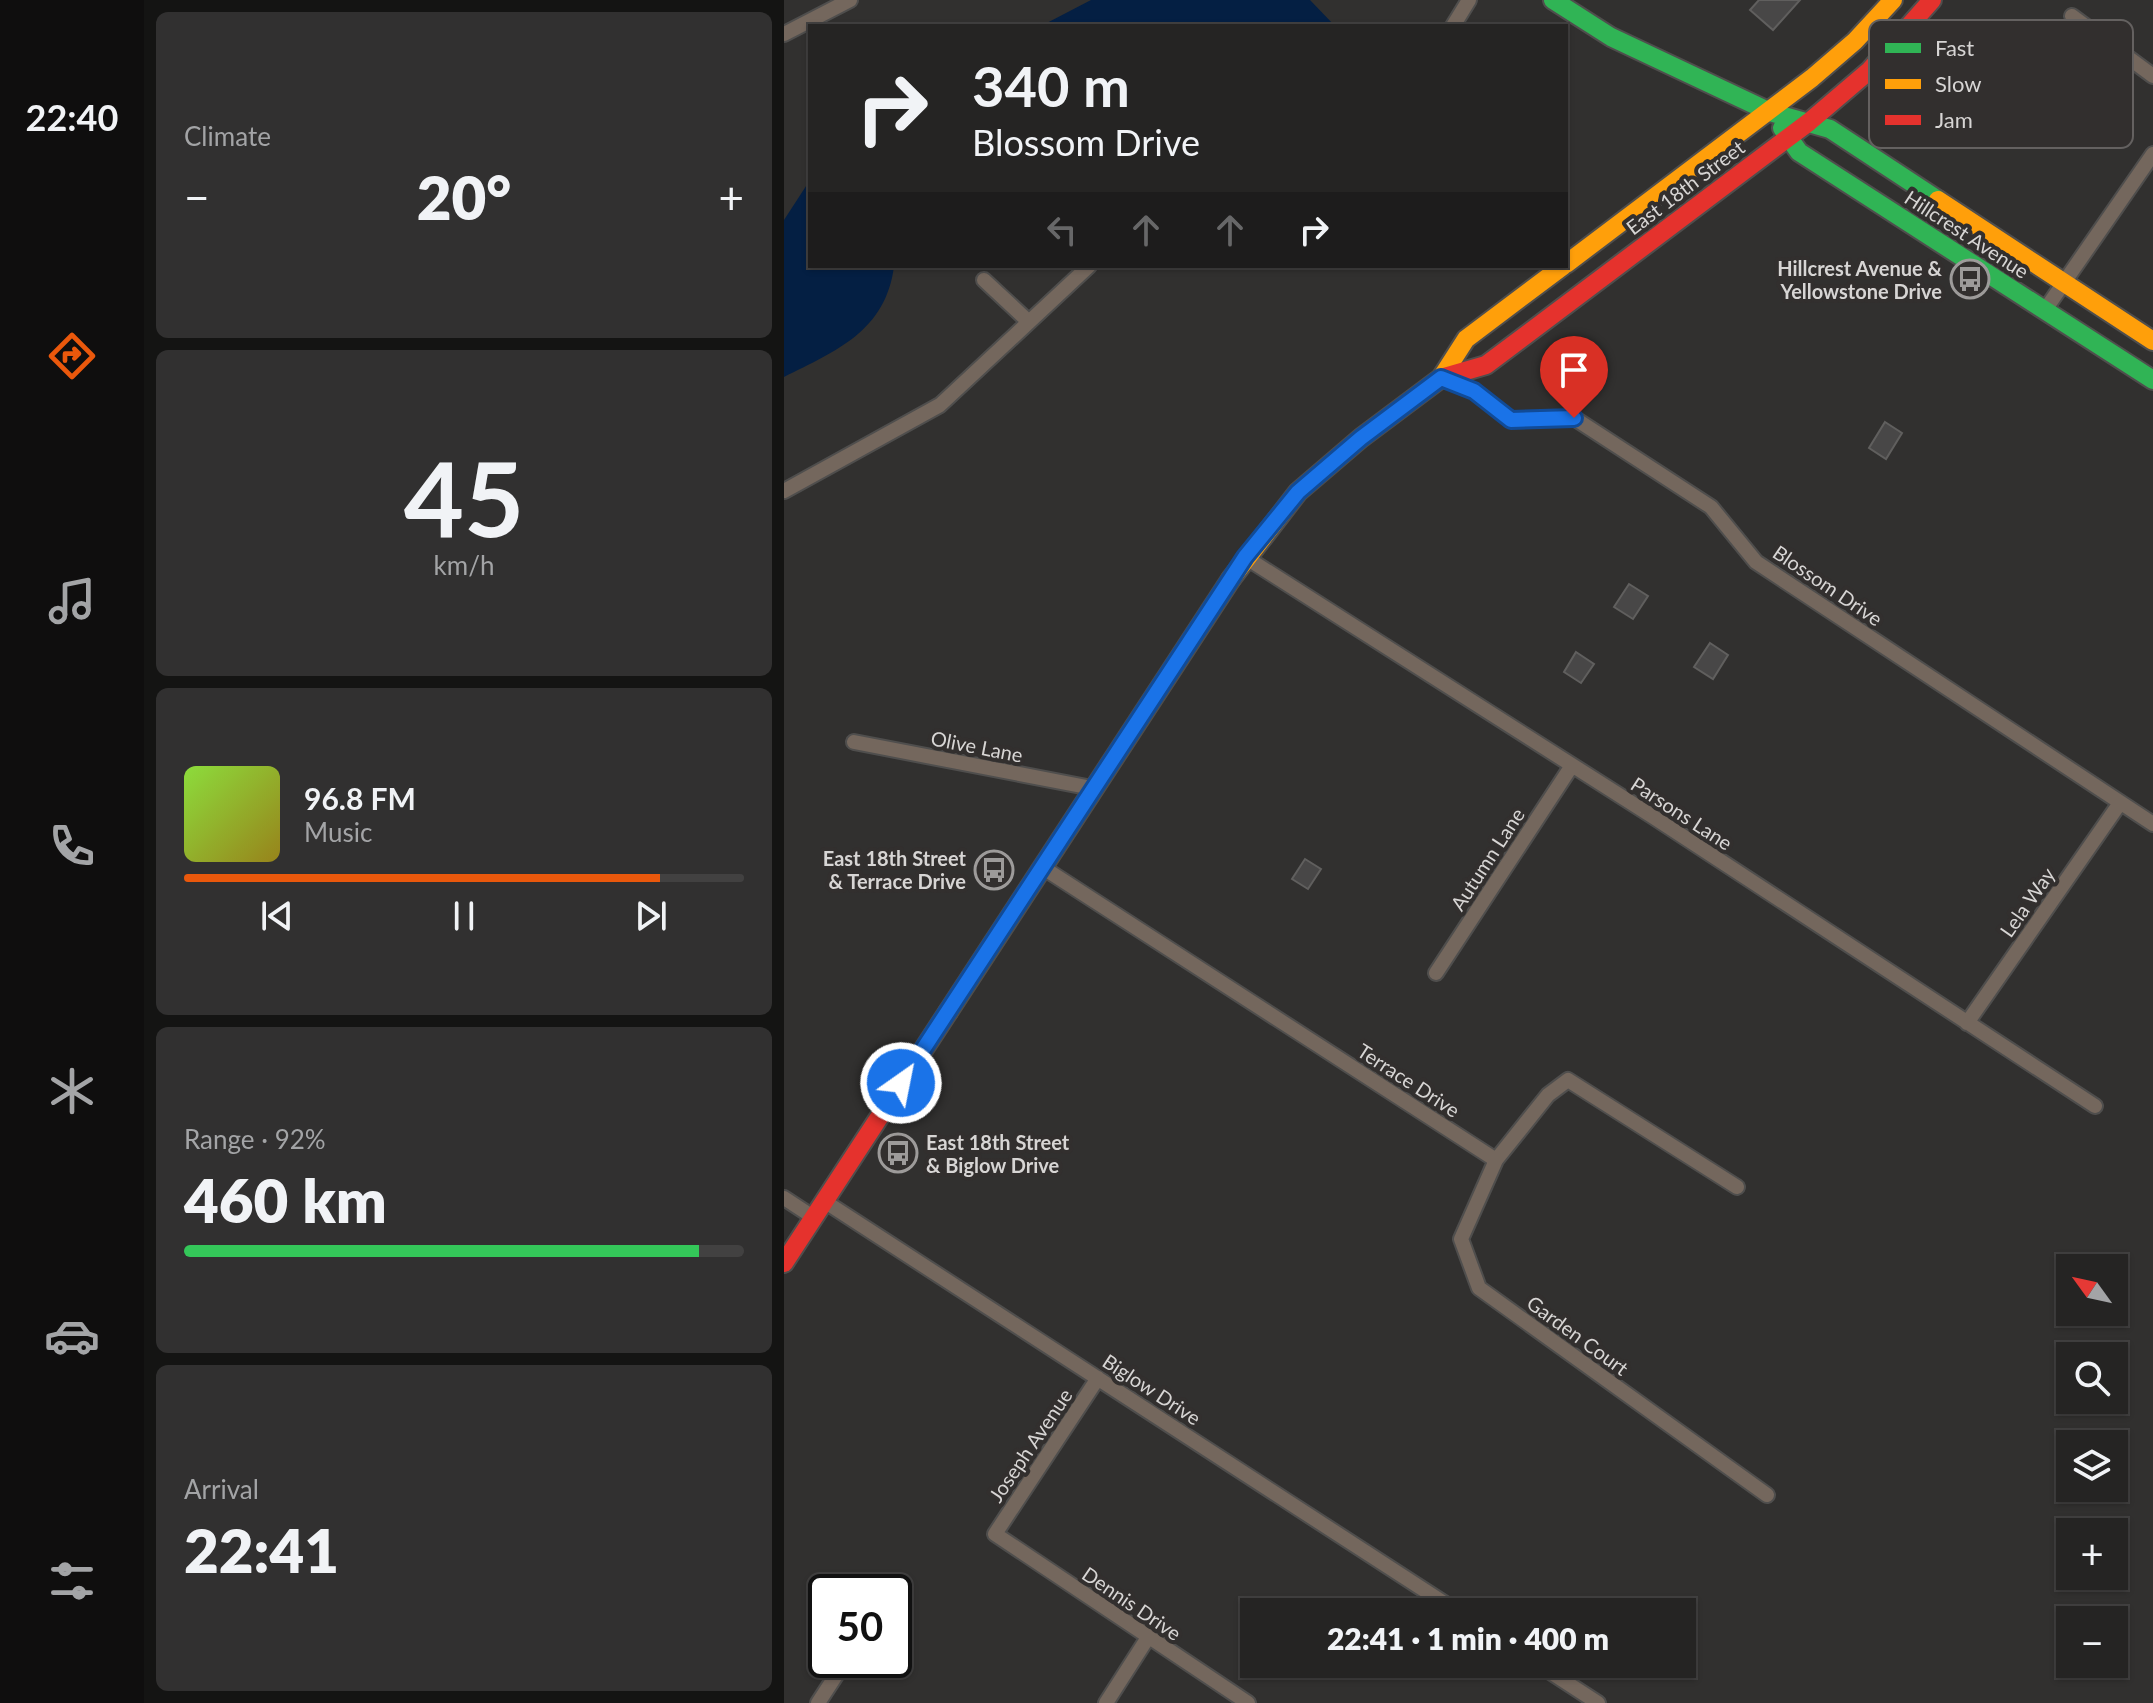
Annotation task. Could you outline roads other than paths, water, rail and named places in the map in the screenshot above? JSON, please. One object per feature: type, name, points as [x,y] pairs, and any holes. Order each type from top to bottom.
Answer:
[{"type":"main road","name":"Hillcrest Avenue","points":[[1553,0],[1611,37],[1770,112],[1830,129],[2153,341]]},
{"type":"main road","name":"East 18th Street","points":[[1877,20],[1893,0]]},
{"type":"main road","name":"East 18th Street","points":[[1914,20],[1932,0]]},
{"type":"main road","name":"East 18th Street","points":[[1568,262],[1770,112],[1838,58],[1869,29]]},
{"type":"main road","name":"East 18th Street","points":[[1441,378],[1486,365],[1809,122],[1869,71]]},
{"type":"main road","name":"Hillcrest Avenue","points":[[1770,112],[1799,152],[2153,380]]},
{"type":"main road","name":"East 18th Street","points":[[784,1263],[791,1236],[813,1217],[824,1201],[1245,557],[1298,492],[1361,438],[1441,378],[1466,339],[1560,268]]},
{"type":"street","points":[[784,34],[850,0]]},
{"type":"street","points":[[1454,24],[1469,0]]},
{"type":"street","points":[[2072,16],[2077,20]]},
{"type":"street","points":[[2133,61],[2153,76]]},
{"type":"street","points":[[2045,310],[2153,154]]},
{"type":"street","points":[[784,491],[940,405],[1087,268]]},
{"type":"street","points":[[984,280],[1028,321]]},
{"type":"street","name":"Blossom Drive","points":[[1441,378],[1474,391],[1511,420],[1574,418],[1711,507],[1756,562],[2153,824]]},
{"type":"street","name":"Parsons Lane","points":[[1245,557],[2095,1106]]},
{"type":"street","name":"Olive Lane","points":[[854,742],[1092,788]]},
{"type":"street","name":"Autumn Lane","points":[[1436,973],[1571,767]]},
{"type":"street","name":"Lela Way","points":[[1967,1023],[2120,803]]},
{"type":"street","name":"Terrace Drive","points":[[1042,867],[1496,1160]]},
{"type":"street","points":[[1496,1160],[1548,1095],[1568,1080],[1737,1187]]},
{"type":"street","name":"Garden Court","points":[[1496,1160],[1461,1239],[1479,1288],[1767,1495]]},
{"type":"street","points":[[784,1198],[813,1217]]},
{"type":"street","name":"Biglow Drive","points":[[824,1201],[1436,1598]]},
{"type":"street","name":"Joseph Avenue","points":[[995,1534],[1098,1378]]},
{"type":"street","name":"Dennis Drive","points":[[995,1534],[1147,1639],[1248,1703]]},
{"type":"street","points":[[1106,1703],[1147,1639]]},
{"type":"street","points":[[818,1703],[834,1678]]},
{"type":"street","points":[[1560,1678],[1598,1703]]},
{"type":"water","points":[[1091,0],[1310,0],[1333,24],[1045,24]]},
{"type":"water","points":[[808,183],[808,268],[894,268],[881,307],[856,336],[840,348],[784,377],[784,220]]},
{"type":"place","name":"Hillcrest Avenue & Yellowstone Drive","points":[[1970,279]]},
{"type":"place","name":"East 18th Street & Terrace Drive","points":[[994,870]]},
{"type":"place","name":"East 18th Street & Biglow Drive","points":[[898,1153]]}]
